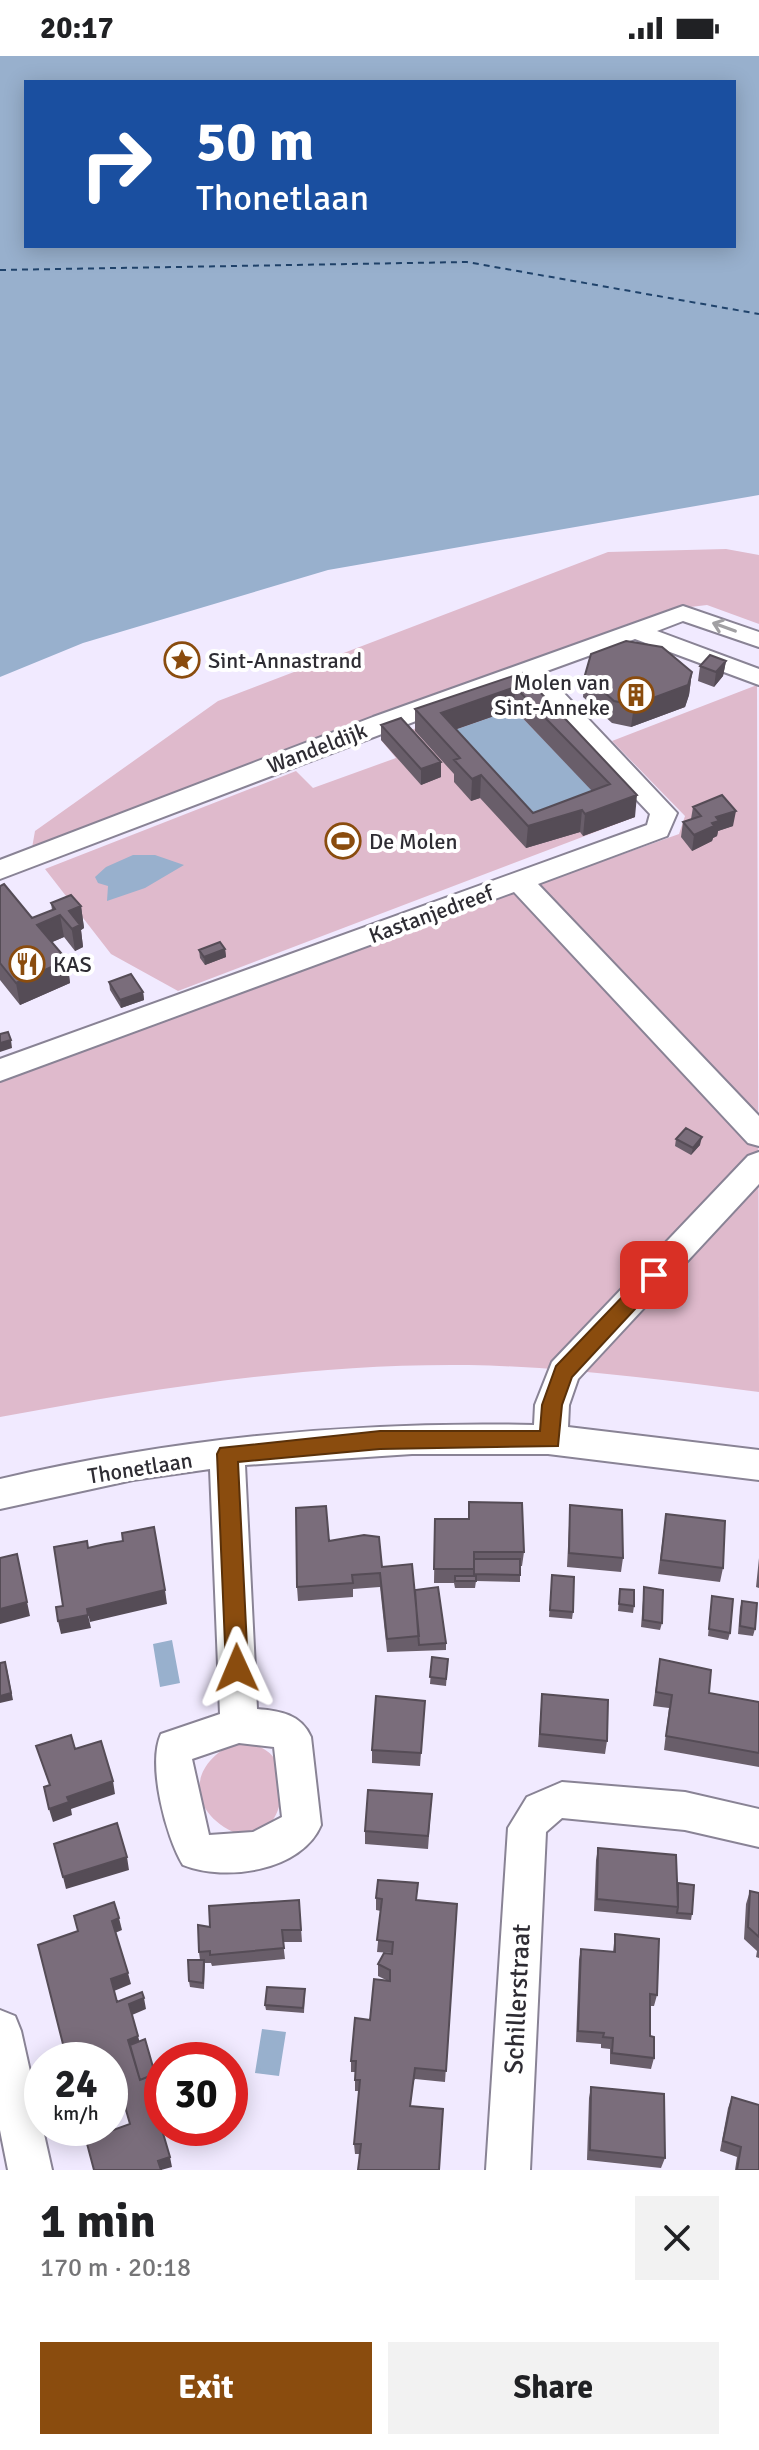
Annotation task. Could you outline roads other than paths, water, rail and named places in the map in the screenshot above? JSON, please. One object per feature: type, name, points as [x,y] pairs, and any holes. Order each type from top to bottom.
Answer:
[{"type":"street","name":"Wandeldijk","points":[[0,870],[128,819],[683,613],[759,640]]},
{"type":"street","points":[[636,631],[759,678]]},
{"type":"street","name":"Kastanjedreef","points":[[0,1070],[658,830],[664,813],[528,670]]},
{"type":"street","points":[[520,882],[759,1135]]},
{"type":"street","points":[[550,1440],[552,1405],[564,1372],[759,1164]]},
{"type":"street","name":"Thonetlaan","points":[[0,1494],[134,1466],[380,1440],[550,1440],[759,1465]]},
{"type":"street","points":[[227,1454],[239,1725]]},
{"type":"street","name":"Schillerstraat","points":[[508,2170],[527,1828],[536,1812],[547,1804],[562,1800],[685,1811],[759,1828]]},
{"type":"street","points":[[0,2031],[30,2170]]},
{"type":"water","points":[[0,56],[759,56],[759,495],[328,570],[83,643],[0,677]]},
{"type":"water","points":[[514,709],[608,807],[531,835],[440,735]]},
{"type":"water","points":[[133,855],[155,855],[184,865],[145,888],[107,901],[108,886],[98,883],[95,877],[106,867]]},
{"type":"water","points":[[172,1640],[180,1683],[160,1687],[153,1644]]},
{"type":"water","points":[[262,2029],[286,2032],[279,2076],[255,2073]]},
{"type":"place","name":"Sint-Annastrand","points":[[182,660]]},
{"type":"place","name":"Molen van Sint-Anneke","points":[[636,695]]},
{"type":"place","name":"De Molen","points":[[343,841]]},
{"type":"place","name":"KAS","points":[[27,964]]}]
